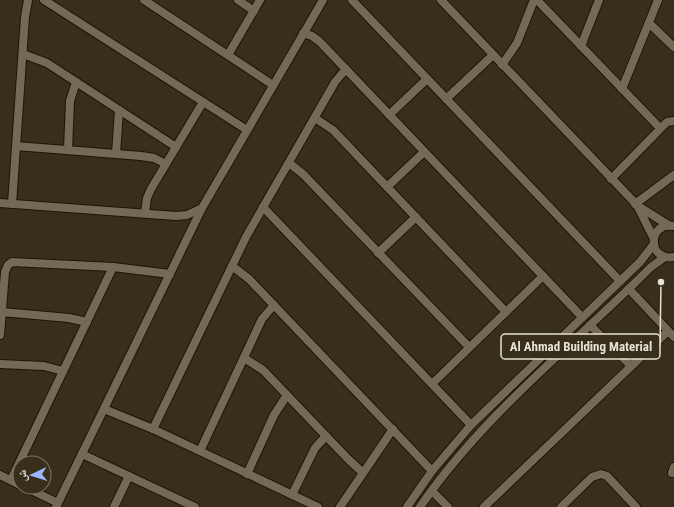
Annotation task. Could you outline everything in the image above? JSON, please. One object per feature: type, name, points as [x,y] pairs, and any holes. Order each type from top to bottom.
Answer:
[{"type":"street","points":[[12,204],[28,0]]},
{"type":"street","points":[[44,0],[247,130]]},
{"type":"street","points":[[144,0],[273,85]]},
{"type":"street","points":[[238,0],[254,11]]},
{"type":"street","points":[[228,55],[260,0]]},
{"type":"street","points":[[39,495],[57,505],[202,208],[323,0]]},
{"type":"street","points":[[352,0],[620,281]]},
{"type":"street","points":[[441,0],[636,205],[645,220],[659,253],[671,258]]},
{"type":"street","points":[[502,65],[517,43],[536,0],[656,125]]},
{"type":"street","points":[[581,46],[599,0]]},
{"type":"street","points":[[622,89],[658,0]]},
{"type":"street","points":[[649,23],[674,48]]},
{"type":"street","points":[[304,33],[316,39],[346,69],[582,317]]},
{"type":"street","points":[[23,54],[42,60],[176,147]]},
{"type":"street","points":[[446,99],[493,55]]},
{"type":"street","points":[[153,429],[232,266],[263,207],[335,82],[346,69]]},
{"type":"street","points":[[389,115],[427,79]]},
{"type":"street","points":[[68,150],[70,101],[76,82]]},
{"type":"street","points":[[145,213],[148,193],[203,102]]},
{"type":"street","points":[[116,154],[119,110]]},
{"type":"street","points":[[315,118],[333,130],[506,312]]},
{"type":"street","points":[[611,178],[667,122],[674,121]]},
{"type":"street","points":[[16,146],[148,157],[166,164]]},
{"type":"street","points":[[387,187],[424,152]]},
{"type":"street","points":[[289,163],[303,174],[469,348]]},
{"type":"street","points":[[636,205],[674,174]]},
{"type":"street","points":[[0,203],[182,215],[192,213],[202,208]]},
{"type":"street","points":[[636,205],[672,226]]},
{"type":"street","points":[[263,207],[471,425]]},
{"type":"street","points":[[378,253],[416,217]]},
{"type":"street","points":[[407,507],[432,471],[471,425],[645,257],[660,229],[672,226]]},
{"type":"street","points":[[420,507],[462,453],[489,423],[641,277],[671,258]]},
{"type":"street","points":[[0,335],[5,272],[8,265],[12,262],[113,267],[170,274]]},
{"type":"street","points":[[232,266],[245,275],[432,471]]},
{"type":"street","points":[[0,475],[11,480],[113,267]]},
{"type":"street","points":[[633,269],[641,277]]},
{"type":"street","points":[[432,384],[543,276]]},
{"type":"street","points":[[484,507],[631,366],[671,334],[629,289]]},
{"type":"street","points":[[200,451],[262,319],[274,305]]},
{"type":"street","points":[[2,312],[69,318],[87,322]]},
{"type":"street","points":[[590,326],[631,366]]},
{"type":"street","points":[[244,358],[259,366],[362,472]]},
{"type":"street","points":[[0,364],[44,366],[63,371]]},
{"type":"street","points":[[247,474],[274,415],[287,395]]},
{"type":"street","points":[[104,409],[153,429],[318,507]]},
{"type":"street","points":[[340,507],[362,472],[393,430]]},
{"type":"street","points":[[292,495],[315,448],[326,436]]},
{"type":"street","points":[[82,454],[129,476],[180,504],[195,507]]},
{"type":"street","points":[[561,507],[592,477],[600,474],[607,476],[636,507]]},
{"type":"street","points":[[114,507],[129,476]]},
{"type":"street","points":[[432,491],[448,507]]},
{"type":"place","name":"Al Ahmad Building Material","points":[[661,282]]}]
